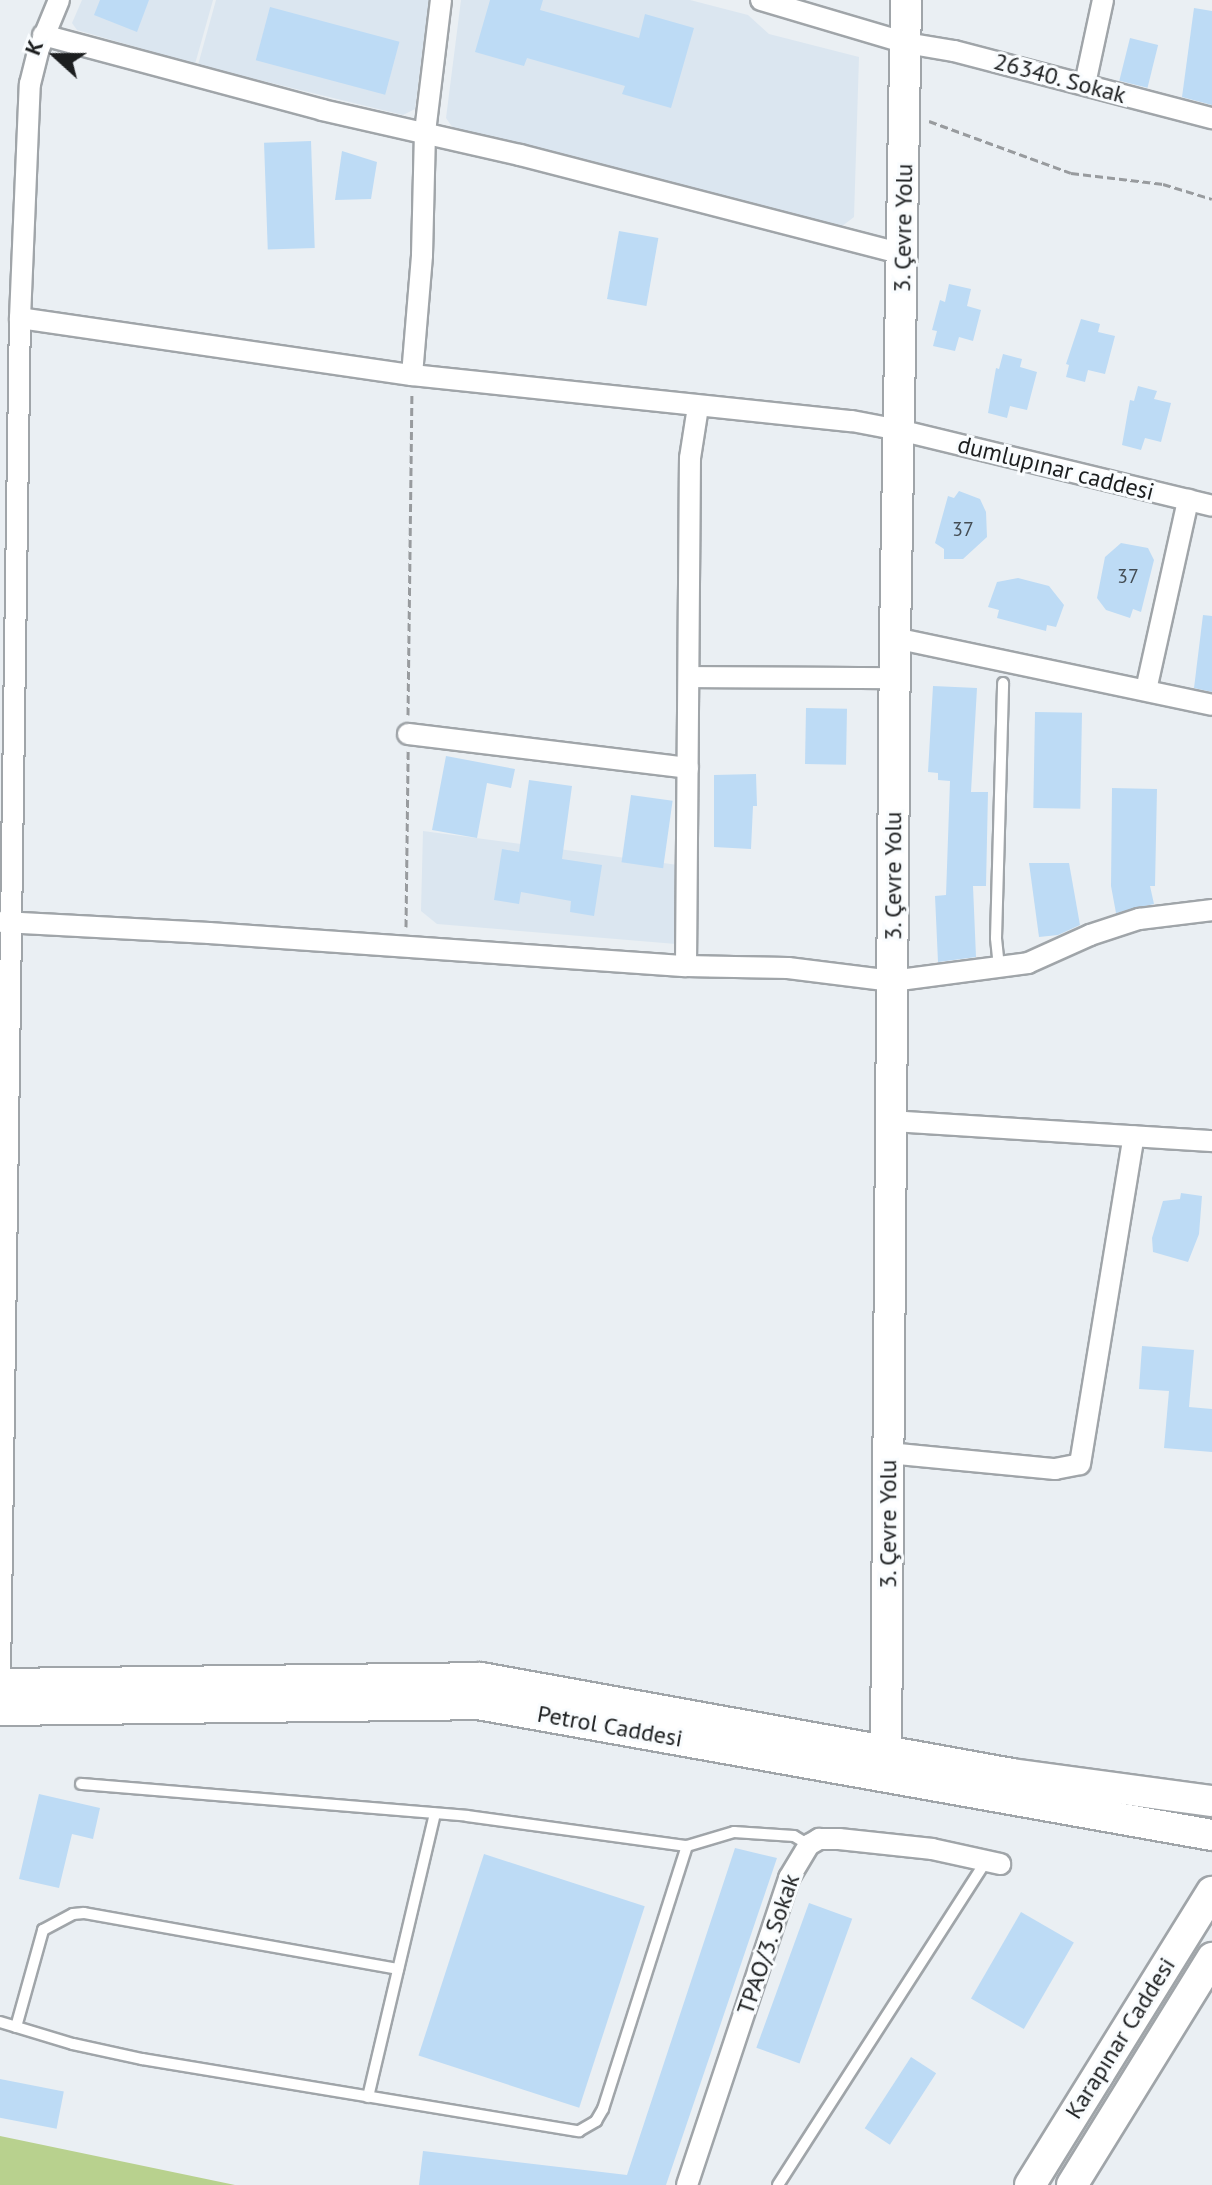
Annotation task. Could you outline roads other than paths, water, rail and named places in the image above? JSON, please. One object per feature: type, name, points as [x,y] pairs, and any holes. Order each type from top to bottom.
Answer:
[{"type":"main road","name":"3. Çevre Yolu","points":[[886,1752],[894,678],[906,0]]},
{"type":"main road","name":"Petrol Caddesi","points":[[0,1684],[481,1678],[1012,1774],[1212,1801]]},
{"type":"main road","name":"Petrol Caddesi","points":[[0,1712],[478,1704],[1212,1835]]},
{"type":"main road","name":"Karapınar Caddesi","points":[[1030,2185],[1212,1892]]},
{"type":"main road","name":"Karapınar Caddesi","points":[[1072,2185],[1212,1958]]},
{"type":"street","points":[[0,1677],[8,672],[20,318],[28,101],[43,35],[59,0]]},
{"type":"street","points":[[412,375],[422,255],[425,132],[441,0]]},
{"type":"street","name":"26340. Sokak","points":[[761,0],[906,43],[954,51],[1212,118]]},
{"type":"street","points":[[1085,84],[1103,0]]},
{"type":"street","points":[[43,35],[322,110],[425,132],[903,254]]},
{"type":"street","name":"dumlupınar caddesi","points":[[20,318],[412,375],[852,421],[1212,506]]},
{"type":"street","points":[[686,966],[690,458],[698,407]]},
{"type":"street","points":[[1146,690],[1188,500]]},
{"type":"street","points":[[895,638],[1212,705]]},
{"type":"street","points":[[689,677],[894,678]]},
{"type":"street","points":[[408,734],[688,768]]},
{"type":"street","points":[[7,923],[209,933],[686,966],[788,968],[892,981],[1028,963],[1090,935],[1139,919],[1212,910]]},
{"type":"street","points":[[891,1121],[1212,1141]]},
{"type":"street","points":[[888,1453],[1055,1469],[1080,1464],[1134,1136]]},
{"type":"street","points":[[0,1699],[0,1712]]},
{"type":"street","name":"TPAO/3. Sokak","points":[[687,2185],[789,1878],[809,1845],[819,1839],[839,1839],[994,1862]]},
{"type":"lane","points":[[999,967],[996,938],[1003,683]]},
{"type":"lane","points":[[81,1784],[435,1814],[687,1846],[734,1832],[794,1836],[809,1845]]},
{"type":"lane","points":[[368,2097],[435,1814]]},
{"type":"lane","points":[[0,2022],[142,2059],[572,2131],[591,2125],[603,2109],[687,1846]]},
{"type":"lane","points":[[778,2185],[994,1862]]},
{"type":"lane","points":[[16,2027],[43,1930],[73,1914],[84,1913],[398,1969]]}]
